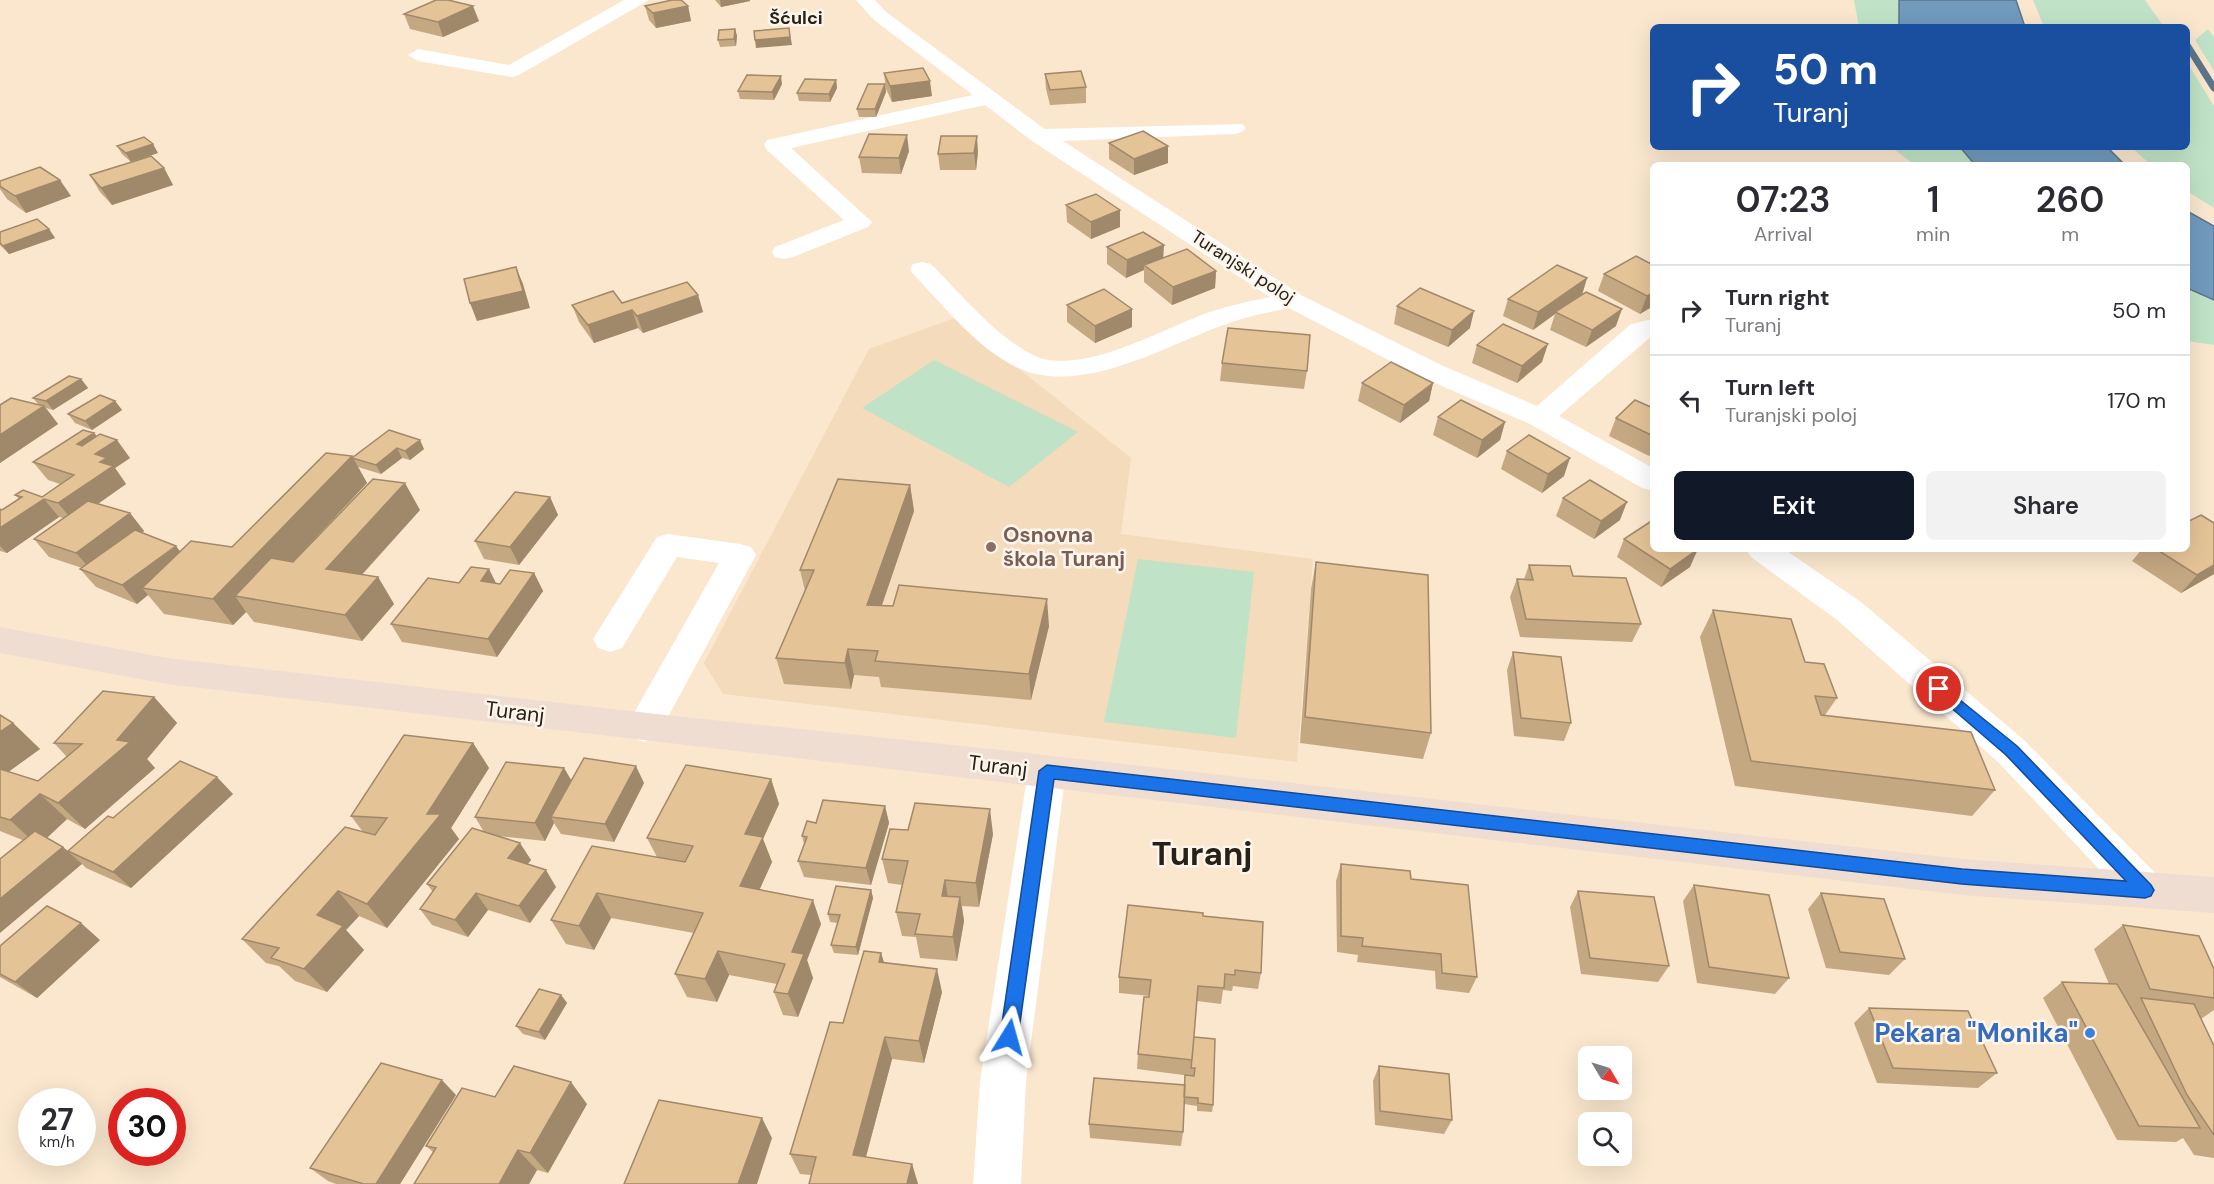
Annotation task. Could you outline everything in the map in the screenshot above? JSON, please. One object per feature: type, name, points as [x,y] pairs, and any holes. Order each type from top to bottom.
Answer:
[{"type":"main road","name":"Turanj","points":[[0,640],[167,671],[644,727],[1047,771],[1962,877],[2214,895]]},
{"type":"street","points":[[418,55],[512,71],[618,9],[640,0]]},
{"type":"street","name":"Turanjski poloj","points":[[865,0],[880,16],[1040,136],[1292,300],[1431,371],[1540,418],[1650,479]]},
{"type":"street","points":[[784,252],[860,222],[775,145],[987,98]]},
{"type":"street","points":[[1040,136],[1235,128]]},
{"type":"street","points":[[922,269],[1018,357],[1036,366],[1058,369],[1103,362],[1230,314],[1292,300]]},
{"type":"street","points":[[1540,418],[1640,330],[1650,328]]},
{"type":"street","points":[[610,639],[668,545],[740,555],[644,727]]},
{"type":"street","points":[[1766,552],[1849,611],[2011,751],[2145,890]]},
{"type":"street","points":[[997,1184],[1003,1081],[1047,771]]},
{"type":"shaded area","name":"Osnovna škola Turanj","points":[[955,318],[1131,458],[1121,534],[1313,559],[1297,762],[723,694],[704,663],[869,349]]},
{"type":"green space","points":[[1854,0],[1899,0],[1899,24],[1858,24]]},
{"type":"green space","points":[[2033,0],[2145,0],[2162,24],[2043,24]]},
{"type":"green space","points":[[2208,29],[2214,37],[2214,71],[2195,40]]},
{"type":"green space","points":[[2190,67],[2214,106],[2214,208],[2190,193],[2190,162],[2148,162],[2134,150],[2190,150]]},
{"type":"green space","points":[[1895,150],[1962,150],[1972,162],[1911,162]]},
{"type":"green space","points":[[2190,289],[2214,300],[2214,345],[2190,341]]},
{"type":"green space","points":[[934,360],[1078,432],[1009,487],[862,408]]},
{"type":"green space","points":[[1138,559],[1254,572],[1236,738],[1104,722]]},
{"type":"water","points":[[1899,0],[2016,0],[2024,24],[1899,24]]},
{"type":"water","points":[[1962,150],[2110,150],[2122,162],[1972,162]]},
{"type":"water","points":[[2190,213],[2214,226],[2214,300],[2190,289]]},
{"type":"building","points":[[436,0],[448,0],[473,6],[438,22],[404,14]]},
{"type":"building","points":[[681,0],[688,6],[653,13],[645,6]]},
{"type":"building","points":[[789,28],[790,37],[755,40],[754,31]]},
{"type":"building","points":[[735,29],[734,39],[718,40],[719,30]]},
{"type":"building","points":[[923,68],[930,81],[890,86],[884,73]]},
{"type":"building","points":[[1081,71],[1086,87],[1050,90],[1045,74]]},
{"type":"building","points":[[747,75],[781,76],[772,92],[738,91]]},
{"type":"building","points":[[805,79],[836,80],[829,94],[797,93]]},
{"type":"building","points":[[868,84],[885,84],[875,109],[857,109]]},
{"type":"building","points":[[1143,131],[1168,146],[1134,159],[1109,143]]},
{"type":"building","points":[[869,134],[907,135],[899,158],[859,157]]},
{"type":"building","points":[[941,136],[977,136],[974,153],[938,154]]},
{"type":"building","points":[[144,137],[153,144],[126,153],[117,146]]},
{"type":"building","points":[[151,156],[164,168],[101,188],[90,175]]},
{"type":"building","points":[[40,167],[60,180],[15,196],[0,186],[0,181]]},
{"type":"building","points":[[1096,194],[1120,210],[1091,222],[1066,205]]},
{"type":"building","points":[[37,219],[49,229],[3,246],[0,243],[0,232]]},
{"type":"building","points":[[1143,232],[1164,245],[1127,260],[1107,247]]},
{"type":"building","points":[[1187,249],[1216,271],[1173,287],[1144,265]]},
{"type":"building","points":[[1636,256],[1650,263],[1650,294],[1647,296],[1604,274]]},
{"type":"building","points":[[1557,265],[1587,278],[1538,312],[1508,299]]},
{"type":"building","points":[[516,267],[523,291],[470,303],[464,279]]},
{"type":"building","points":[[687,282],[698,295],[637,316],[632,310],[588,325],[572,305],[613,291],[622,303]]},
{"type":"building","points":[[1420,288],[1474,311],[1452,330],[1397,306]]},
{"type":"building","points":[[1104,289],[1132,309],[1095,326],[1067,305]]},
{"type":"building","points":[[1586,292],[1622,309],[1592,330],[1555,312]]},
{"type":"building","points":[[1503,324],[1548,344],[1522,366],[1477,345]]},
{"type":"building","points":[[1228,328],[1310,335],[1307,371],[1222,363]]},
{"type":"building","points":[[1391,362],[1433,383],[1404,405],[1362,383]]},
{"type":"building","points":[[69,376],[81,379],[46,401],[33,398]]},
{"type":"building","points":[[100,395],[115,401],[85,421],[68,414]]},
{"type":"building","points":[[11,398],[44,406],[0,435],[0,405]]},
{"type":"building","points":[[1461,400],[1505,422],[1482,440],[1438,417]]},
{"type":"building","points":[[1635,400],[1650,407],[1650,435],[1616,418]]},
{"type":"building","points":[[83,430],[94,433],[77,444],[82,446],[100,434],[117,440],[95,454],[107,458],[100,462],[113,466],[58,503],[44,499],[0,528],[0,509],[2,510],[22,497],[15,495],[23,490],[42,497],[74,475],[33,462]]},
{"type":"building","points":[[389,430],[420,440],[405,451],[397,448],[376,465],[352,458]]},
{"type":"building","points":[[1529,435],[1570,458],[1548,474],[1507,451]]},
{"type":"building","points":[[326,453],[352,456],[213,599],[142,588],[191,541],[232,547]]},
{"type":"building","points":[[373,479],[405,483],[326,569],[378,577],[345,615],[235,596],[271,558],[293,562]]},
{"type":"building","points":[[838,479],[910,485],[867,605],[893,606],[899,585],[1047,599],[1029,674],[875,661],[878,651],[848,649],[845,663],[776,658],[814,570],[800,570]]},
{"type":"building","points":[[1590,480],[1627,502],[1601,521],[1563,498]]},
{"type":"building","points":[[515,492],[550,497],[510,547],[475,541]]},
{"type":"building","points":[[88,501],[130,513],[76,553],[34,539]]},
{"type":"building","points":[[2201,515],[2214,523],[2214,565],[2197,575],[2161,552],[2190,552],[2190,520]]},
{"type":"building","points":[[1650,522],[1650,552],[1694,552],[1670,569],[1624,539]]},
{"type":"building","points":[[135,530],[176,546],[122,585],[80,569]]},
{"type":"building","points":[[1316,562],[1428,575],[1431,733],[1305,717]]},
{"type":"building","points":[[1529,565],[1570,566],[1573,576],[1626,578],[1641,624],[1526,619],[1517,579],[1533,580]]},
{"type":"building","points":[[471,567],[489,569],[481,581],[500,584],[510,570],[534,573],[488,639],[391,624],[428,578],[459,583]]},
{"type":"building","points":[[1713,610],[1791,619],[1805,662],[1824,664],[1837,698],[1815,696],[1821,715],[1971,732],[1995,790],[1751,761]]},
{"type":"building","points":[[1513,652],[1561,657],[1571,723],[1521,718]]},
{"type":"building","points":[[103,691],[154,697],[117,740],[130,742],[58,803],[40,794],[10,820],[0,817],[0,769],[38,781],[82,744],[54,743]]},
{"type":"building","points":[[0,715],[13,723],[0,732]]},
{"type":"building","points":[[404,735],[473,743],[427,814],[441,814],[367,904],[338,891],[317,915],[343,926],[304,969],[271,958],[279,948],[242,939],[345,827],[375,835],[387,818],[351,816]]},
{"type":"building","points":[[584,758],[636,766],[605,824],[551,817]]},
{"type":"building","points":[[180,761],[217,777],[113,872],[68,851],[108,816],[113,818]]},
{"type":"building","points":[[506,762],[564,768],[535,823],[475,817]]},
{"type":"building","points":[[686,765],[771,779],[745,834],[763,837],[740,886],[813,900],[792,952],[804,954],[788,994],[774,992],[785,964],[718,951],[705,979],[675,974],[703,913],[597,893],[579,926],[551,920],[592,846],[685,862],[693,846],[647,838]]},
{"type":"building","points":[[823,800],[885,806],[866,868],[798,861],[807,837],[802,836],[807,821],[816,823]]},
{"type":"building","points":[[915,803],[990,809],[976,883],[945,880],[942,896],[960,897],[953,937],[915,934],[920,914],[896,912],[908,861],[882,859],[890,829],[908,830]]},
{"type":"building","points":[[472,828],[520,843],[508,858],[546,870],[519,906],[476,893],[455,920],[420,909],[436,887],[427,884]]},
{"type":"building","points":[[35,831],[63,847],[0,899],[0,859]]},
{"type":"building","points":[[1341,864],[1410,871],[1411,879],[1468,885],[1477,977],[1442,973],[1441,954],[1362,946],[1363,938],[1341,936]]},
{"type":"building","points":[[1694,885],[1769,895],[1789,978],[1709,967]]},
{"type":"building","points":[[836,886],[871,890],[856,947],[831,945],[840,915],[828,914]]},
{"type":"building","points":[[1578,891],[1654,897],[1669,966],[1590,958]]},
{"type":"building","points":[[1821,893],[1884,899],[1905,959],[1840,952]]},
{"type":"building","points":[[1128,905],[1263,922],[1261,973],[1235,970],[1235,975],[1225,974],[1224,988],[1198,986],[1192,1060],[1138,1054],[1144,997],[1149,997],[1151,980],[1119,977]]},
{"type":"building","points":[[47,906],[81,923],[15,982],[0,974],[0,946]]},
{"type":"building","points":[[2123,925],[2199,936],[2214,969],[2214,998],[2150,989]]},
{"type":"building","points":[[864,951],[881,953],[879,962],[937,969],[919,1041],[885,1037],[853,1155],[912,1164],[907,1184],[809,1184],[816,1157],[790,1154],[830,1022],[843,1023]]},
{"type":"building","points":[[2062,982],[2117,984],[2200,1128],[2139,1126]]},
{"type":"building","points":[[539,989],[561,995],[539,1032],[516,1026]]},
{"type":"building","points":[[2141,998],[2194,1004],[2214,1046],[2214,1135],[2187,1095]]},
{"type":"building","points":[[1869,1008],[1968,1011],[1997,1073],[1893,1068]]},
{"type":"building","points":[[1194,1037],[1215,1039],[1213,1105],[1198,1103],[1198,1098],[1184,1097],[1185,1075],[1194,1076],[1195,1068],[1191,1068]]},
{"type":"building","points":[[381,1063],[442,1080],[376,1184],[364,1184],[310,1168]]},
{"type":"building","points":[[514,1066],[571,1082],[530,1153],[518,1150],[499,1184],[414,1184],[436,1148],[426,1146],[462,1088],[495,1097]]},
{"type":"building","points":[[1379,1066],[1449,1074],[1452,1120],[1380,1111]]},
{"type":"building","points":[[1094,1078],[1185,1085],[1183,1132],[1089,1124]]},
{"type":"building","points":[[659,1100],[762,1118],[738,1184],[624,1184]]},
{"type":"waterway","points":[[2190,50],[2214,88]]},
{"type":"place","name":"Osnovna škola Turanj","points":[[991,547]]},
{"type":"place","name":"Pekara \"Monika\"","points":[[2090,1033]]},
{"type":"district","name":"Šćulci","points":[[796,18]]},
{"type":"district","name":"Turanj","points":[[1202,853]]},
{"type":"route","points":[[1009,1037],[1047,771],[1962,877],[2145,890],[2011,751],[1939,689]]}]
